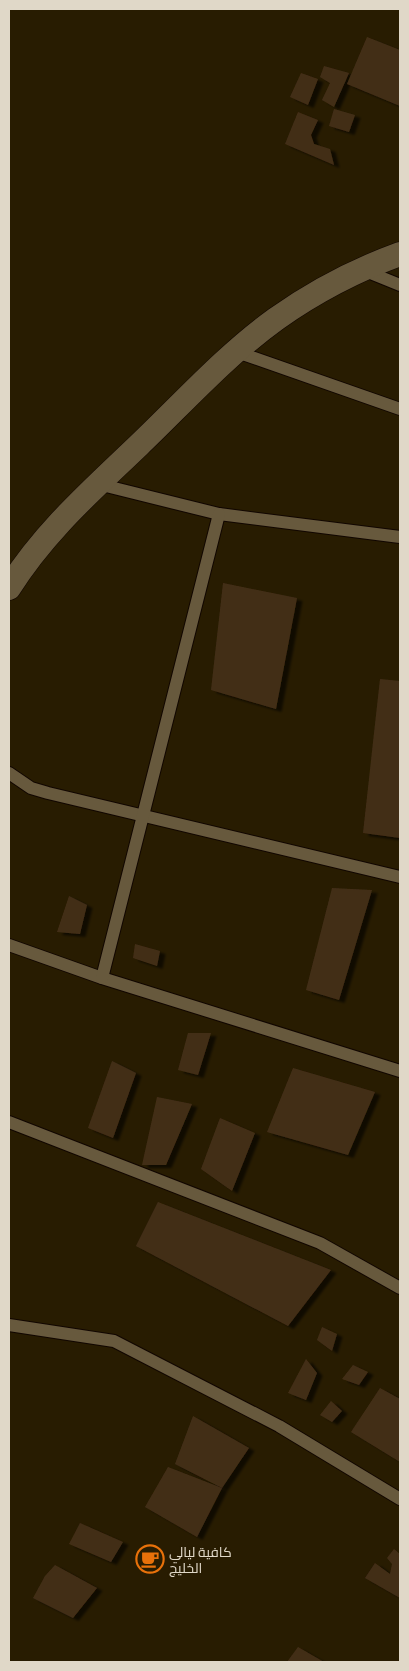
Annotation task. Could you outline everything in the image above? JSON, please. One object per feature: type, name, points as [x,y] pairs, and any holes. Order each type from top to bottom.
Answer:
[{"type":"street","points":[[9,588],[26,560],[60,520],[237,352],[282,315],[317,292],[362,269],[400,253]]},
{"type":"lane","points":[[362,269],[400,285]]},
{"type":"lane","points":[[237,352],[400,410]]},
{"type":"lane","points":[[98,484],[219,514],[400,537]]},
{"type":"lane","points":[[102,978],[219,514]]},
{"type":"lane","points":[[9,773],[30,788],[400,877]]},
{"type":"lane","points":[[9,945],[102,978],[400,1071]]},
{"type":"lane","points":[[9,1122],[320,1243],[400,1288]]},
{"type":"lane","points":[[9,1325],[114,1341],[279,1426],[400,1499]]},
{"type":"building","points":[[367,37],[400,50],[400,106],[347,84]]},
{"type":"building","points":[[324,66],[349,73],[334,107],[322,100],[330,83],[320,77]]},
{"type":"building","points":[[301,73],[318,79],[308,105],[290,97]]},
{"type":"building","points":[[334,109],[355,115],[349,132],[329,126]]},
{"type":"building","points":[[298,112],[318,120],[311,135],[314,144],[330,149],[334,165],[285,144]]},
{"type":"building","points":[[223,583],[297,598],[276,709],[211,690]]},
{"type":"building","points":[[380,679],[400,681],[400,838],[363,833]]},
{"type":"building","points":[[332,888],[372,890],[339,1000],[306,990]]},
{"type":"building","points":[[69,896],[87,905],[80,934],[57,932]]},
{"type":"building","points":[[135,944],[160,951],[157,966],[133,958]]},
{"type":"building","points":[[188,1033],[211,1033],[198,1075],[178,1070]]},
{"type":"building","points":[[112,1061],[136,1073],[113,1138],[88,1128]]},
{"type":"building","points":[[293,1068],[375,1092],[348,1155],[267,1132]]},
{"type":"building","points":[[157,1097],[192,1104],[166,1165],[142,1165]]},
{"type":"building","points":[[220,1118],[255,1133],[232,1191],[201,1169]]},
{"type":"building","points":[[158,1202],[331,1270],[288,1326],[136,1246]]},
{"type":"building","points":[[322,1327],[337,1334],[332,1351],[317,1340]]},
{"type":"building","points":[[306,1359],[317,1373],[306,1400],[288,1393]]},
{"type":"building","points":[[353,1365],[368,1372],[359,1385],[342,1379]]},
{"type":"building","points":[[380,1388],[400,1399],[400,1462],[351,1432]]},
{"type":"building","points":[[331,1401],[342,1411],[332,1422],[320,1415]]},
{"type":"building","points":[[193,1416],[249,1448],[222,1488],[175,1464]]},
{"type":"building","points":[[168,1467],[222,1488],[197,1537],[145,1507]]},
{"type":"building","points":[[80,1523],[123,1542],[111,1562],[69,1544]]},
{"type":"building","points":[[394,1549],[400,1554],[400,1598],[365,1578],[375,1563],[390,1574],[392,1564],[387,1558]]},
{"type":"building","points":[[55,1565],[97,1588],[73,1618],[33,1598],[45,1576]]},
{"type":"building","points":[[298,1647],[324,1662],[287,1662]]},
{"type":"place","name":"كافية ليالي الخليج","points":[[150,1559]]}]
